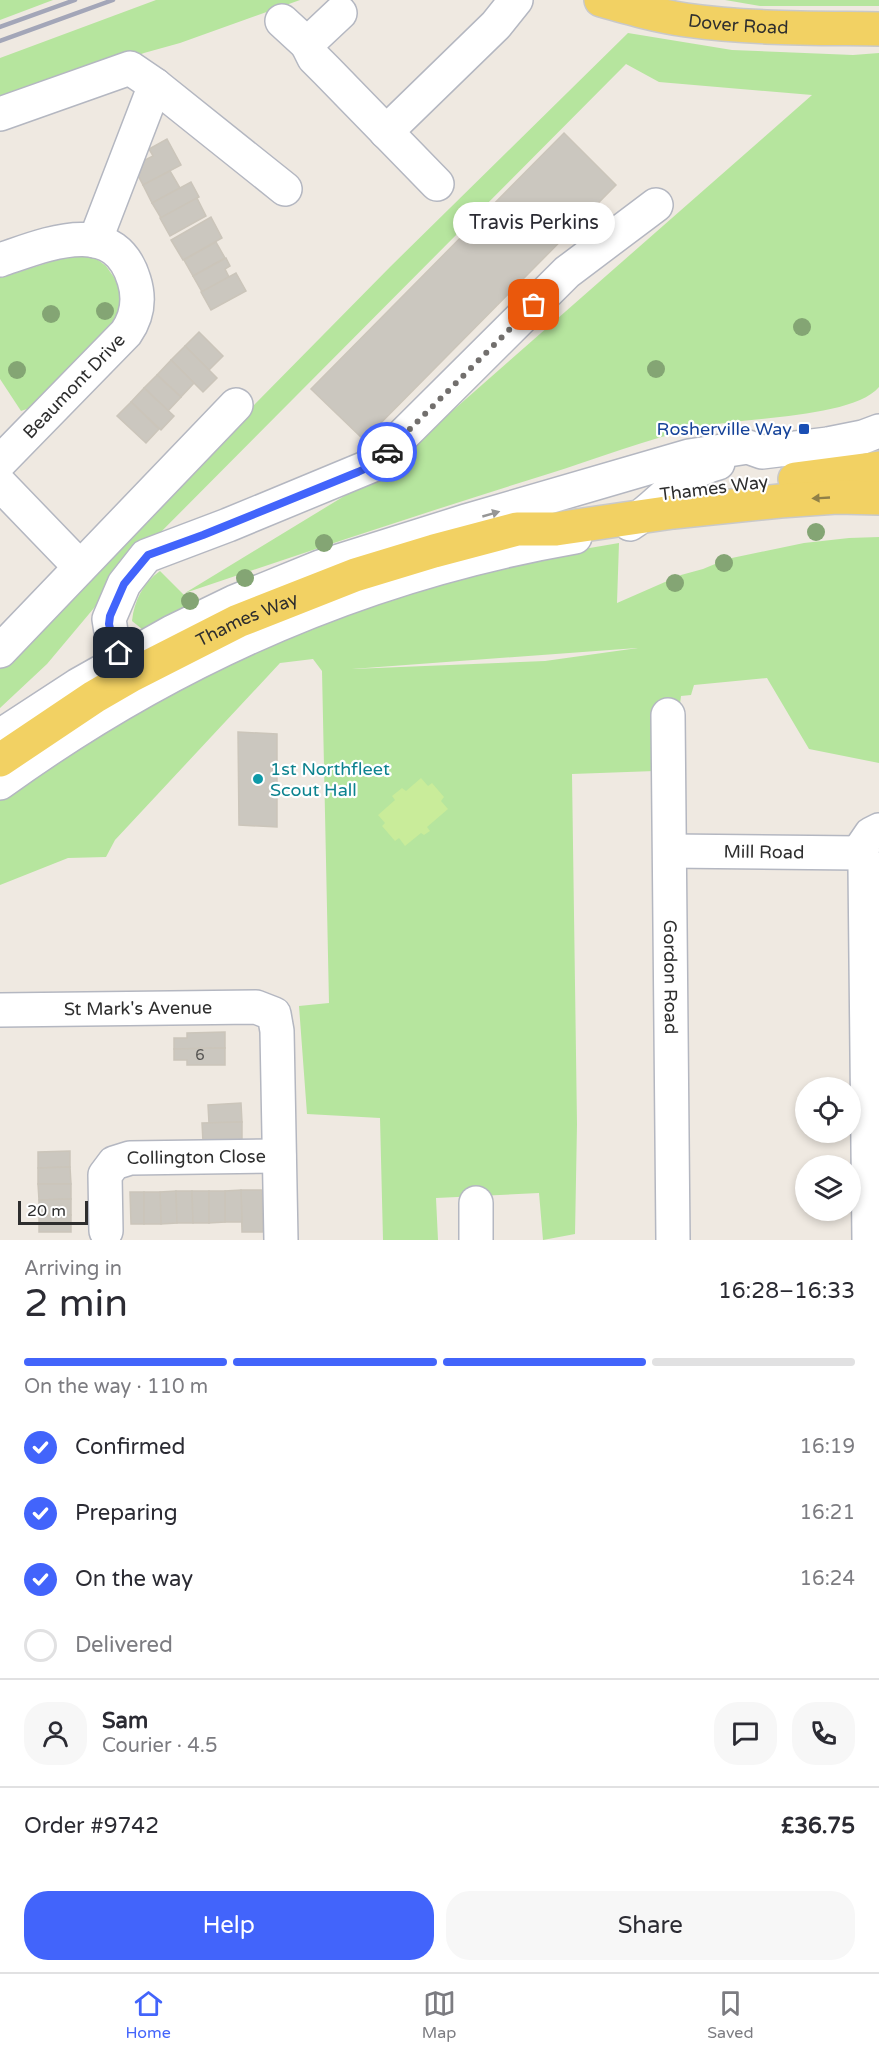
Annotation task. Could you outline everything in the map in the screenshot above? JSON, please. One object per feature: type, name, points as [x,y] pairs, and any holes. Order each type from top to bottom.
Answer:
[{"type":"main road","name":"Dover Road","points":[[601,0],[664,17],[712,24],[783,28],[879,29]]},
{"type":"main road","name":"Thames Way","points":[[0,760],[94,697],[127,667],[355,575],[518,529],[541,517],[668,493],[879,468]]},
{"type":"main road","name":"Thames Way","points":[[518,529],[556,529],[642,516],[806,498],[879,498]]},
{"type":"street","points":[[386,132],[496,25],[516,0]]},
{"type":"street","points":[[307,44],[340,13]]},
{"type":"street","points":[[282,21],[307,44],[314,58],[437,184]]},
{"type":"street","points":[[0,114],[130,68],[155,85],[285,189]]},
{"type":"street","points":[[0,260],[60,241],[79,239],[95,241],[155,85]]},
{"type":"street","points":[[127,667],[111,633],[110,616],[124,584],[146,556],[373,465],[567,272],[656,205]]},
{"type":"street","name":"Beaumont Drive","points":[[0,462],[131,326],[138,297],[132,274],[115,251],[95,241]]},
{"type":"street","points":[[0,651],[236,405]]},
{"type":"street","points":[[0,736],[78,685],[127,667],[172,632],[234,602],[350,557],[689,456],[748,447],[762,452],[830,444],[879,431]]},
{"type":"street","points":[[0,783],[112,708],[158,681],[233,643],[314,609],[382,585],[480,557],[617,530],[642,516],[680,482],[703,468],[754,458],[762,452]]},
{"type":"street","points":[[0,484],[80,567]]},
{"type":"street","name":"Gordon Road","points":[[668,715],[673,1240]]},
{"type":"street","points":[[868,841],[863,857],[865,866],[868,1240]]},
{"type":"street","name":"Mill Road","points":[[670,851],[868,841]]},
{"type":"street","name":"St Mark's Avenue","points":[[0,1010],[256,1007],[274,1014],[277,1032],[279,1156]]},
{"type":"street","points":[[279,1156],[281,1240]]},
{"type":"street","name":"Collington Close","points":[[106,1231],[105,1174],[114,1163],[130,1158],[279,1156]]},
{"type":"street","points":[[476,1203],[476,1240]]},
{"type":"green space","points":[[0,0],[53,0],[0,20]]},
{"type":"green space","points":[[156,0],[300,0],[180,43],[144,53],[0,108],[0,58]]},
{"type":"green space","points":[[725,0],[879,0],[879,6],[760,6]]},
{"type":"green space","points":[[628,33],[732,50],[853,55],[879,53],[879,387],[865,397],[821,411],[715,424],[659,438],[185,593],[369,481],[417,442],[812,95],[659,82],[626,64],[141,552],[47,664],[0,708],[0,663],[391,266]]},
{"type":"green space","points":[[72,255],[88,256],[106,266],[118,283],[120,308],[116,318],[105,332],[30,408],[21,411],[0,379],[0,278]]},
{"type":"green space","points":[[879,537],[879,763],[809,749],[767,678],[694,685],[691,695],[681,696],[679,712],[655,771],[572,774],[577,1124],[575,1234],[543,1240],[539,1193],[436,1198],[438,1240],[383,1240],[380,1118],[307,1114],[299,1006],[329,1003],[322,671],[313,659],[280,663],[115,840],[106,857],[68,858],[0,885],[0,798],[66,744],[324,612],[572,551],[619,543],[617,603],[681,575],[727,559],[804,543]],"holes":[[[638,648],[545,661],[352,669]]]},
{"type":"green space","points":[[160,571],[185,596],[189,606],[142,629],[132,621],[135,606],[144,587]]},
{"type":"green space","points":[[421,778],[428,786],[432,783],[444,797],[441,801],[448,809],[427,827],[430,831],[424,835],[421,833],[405,846],[399,838],[395,841],[382,826],[385,823],[378,815],[395,800],[392,796],[402,788],[406,791]]},
{"type":"building","points":[[564,133],[616,185],[364,440],[311,389]]},
{"type":"building","points":[[167,139],[181,165],[143,185],[133,166],[153,156],[149,149]]},
{"type":"building","points":[[170,171],[180,188],[152,203],[143,185]]},
{"type":"building","points":[[191,182],[199,197],[161,218],[152,203]]},
{"type":"building","points":[[197,198],[206,216],[170,236],[160,218]]},
{"type":"building","points":[[211,217],[222,238],[183,260],[171,240]]},
{"type":"building","points":[[216,242],[225,258],[193,276],[184,260]]},
{"type":"building","points":[[226,258],[230,266],[225,269],[229,277],[202,292],[193,276]]},
{"type":"building","points":[[236,273],[246,291],[211,310],[201,292]]},
{"type":"building","points":[[199,332],[223,356],[209,370],[185,346]]},
{"type":"building","points":[[185,346],[217,378],[203,392],[171,360]]},
{"type":"building","points":[[171,360],[194,383],[181,397],[157,375]]},
{"type":"building","points":[[157,375],[181,397],[168,411],[144,388]]},
{"type":"building","points":[[144,388],[174,416],[161,430],[131,402]]},
{"type":"building","points":[[131,402],[159,429],[146,443],[117,416]]},
{"type":"building","name":"1st Northfleet Scout Hall","points":[[238,732],[277,734],[277,827],[239,825]]},
{"type":"building","points":[[225,1032],[225,1048],[174,1049],[174,1038],[187,1038],[187,1033]]},
{"type":"building","points":[[225,1048],[225,1065],[187,1065],[187,1060],[174,1060],[174,1049]]},
{"type":"building","points":[[241,1103],[242,1122],[209,1123],[208,1105]]},
{"type":"building","points":[[242,1122],[242,1141],[203,1142],[202,1123]]},
{"type":"building","points":[[70,1151],[70,1167],[38,1168],[38,1152]]},
{"type":"building","points":[[70,1167],[71,1184],[38,1184],[38,1168]]},
{"type":"building","points":[[38,1184],[71,1184],[71,1199],[39,1200]]},
{"type":"building","points":[[241,1190],[262,1190],[263,1232],[242,1232]]},
{"type":"building","points":[[241,1190],[242,1222],[225,1222],[225,1191]]},
{"type":"building","points":[[176,1191],[177,1223],[161,1224],[160,1192]]},
{"type":"building","points":[[176,1191],[192,1191],[193,1223],[177,1223]]},
{"type":"building","points":[[192,1191],[209,1191],[209,1223],[193,1223]]},
{"type":"building","points":[[209,1191],[225,1191],[225,1222],[209,1223]]},
{"type":"building","points":[[130,1192],[144,1192],[144,1224],[131,1224]]},
{"type":"building","points":[[144,1192],[160,1192],[161,1224],[144,1224]]},
{"type":"building","points":[[71,1199],[71,1215],[39,1216],[39,1200]]},
{"type":"building","points":[[71,1215],[71,1232],[39,1232],[39,1216]]},
{"type":"railway","points":[[0,27],[75,0]]},
{"type":"railway","points":[[0,41],[113,0]]},
{"type":"way so far","points":[[387,452],[534,305]]},
{"type":"place","name":"Travis Perkins","points":[[534,305]]},
{"type":"place","name":"Rosherville Way","points":[[804,429]]},
{"type":"place","name":"1st Northfleet Scout Hall","points":[[258,779]]},
{"type":"route","points":[[119,653],[111,633],[110,616],[124,584],[148,555],[358,472],[373,465],[387,452]]}]
